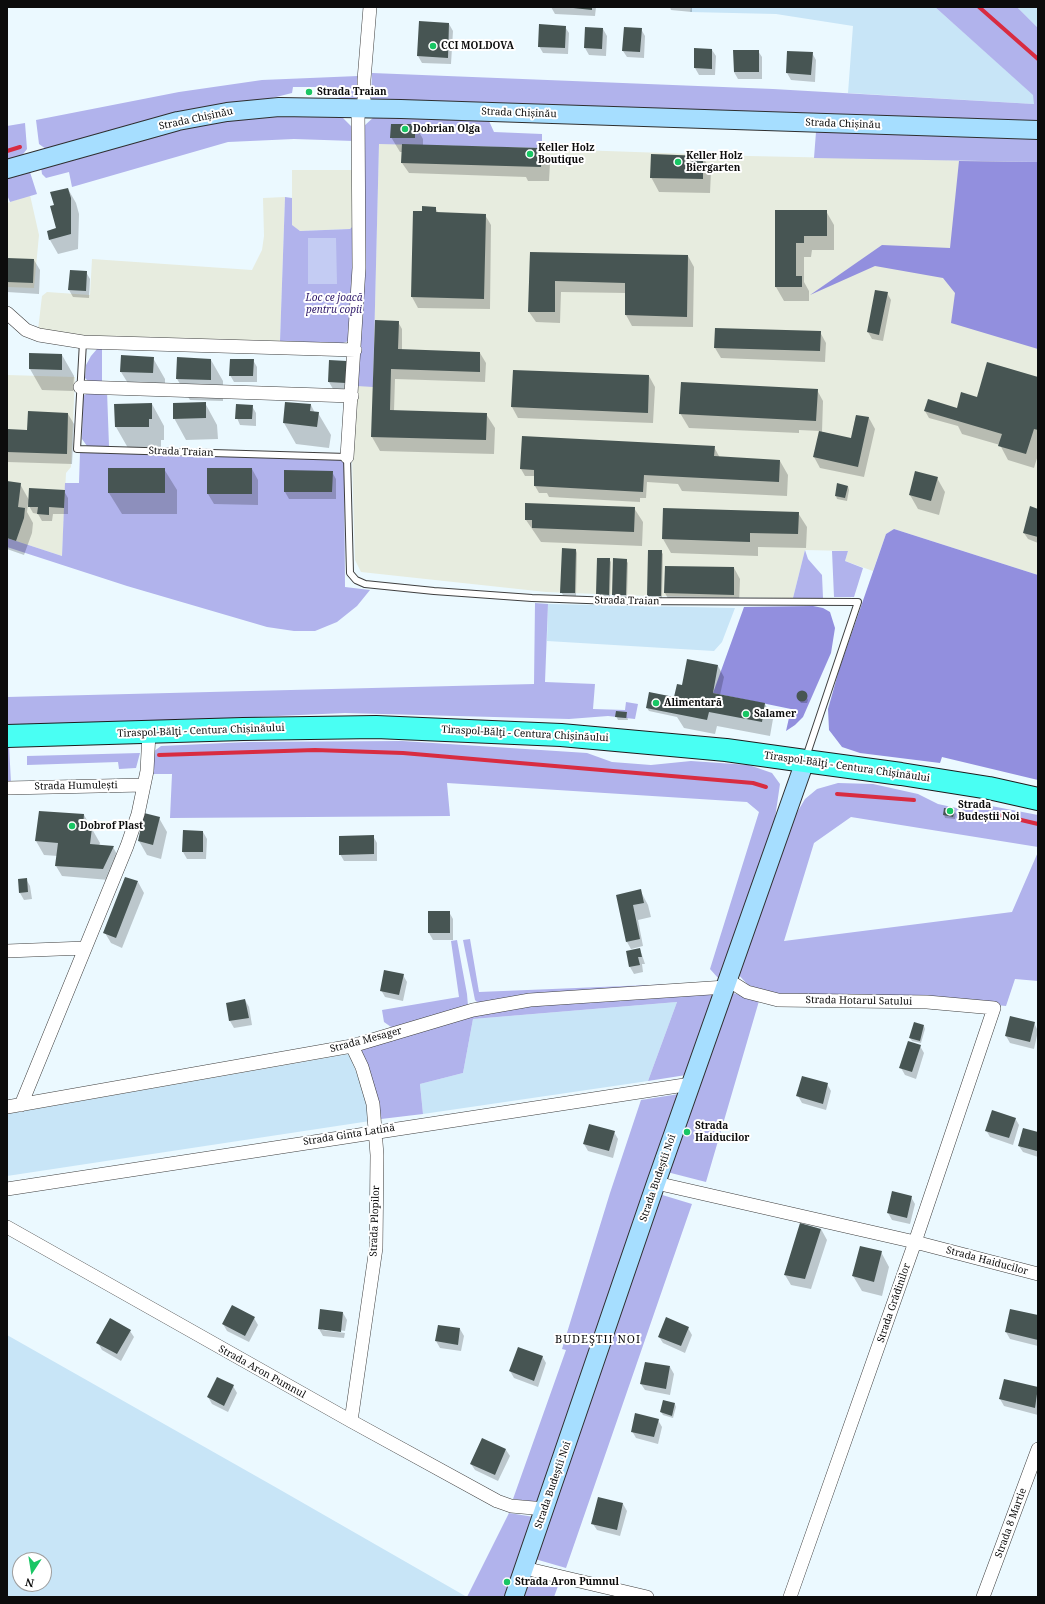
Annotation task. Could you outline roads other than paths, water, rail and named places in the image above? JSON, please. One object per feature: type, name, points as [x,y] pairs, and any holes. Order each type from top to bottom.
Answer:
[{"type":"highway","name":"Tiraspol-Bălţi - Centura Chișinăului","points":[[7,736],[243,729],[376,728],[488,731],[636,741],[805,761],[989,788],[1038,799]]},
{"type":"street","name":"Strada Traian","points":[[347,457],[355,350],[359,268],[361,108],[370,7]]},
{"type":"street","name":"Strada Chișinău","points":[[7,169],[178,121],[227,112],[279,107],[361,108],[1038,130]]},
{"type":"street","points":[[7,313],[26,330],[39,335],[83,342],[355,350]]},
{"type":"street","points":[[80,387],[352,396]]},
{"type":"street","points":[[20,1105],[127,846],[138,814],[144,785],[149,732]]},
{"type":"street","name":"Strada Budeștii Noi","points":[[514,1597],[656,1183],[805,761]]},
{"type":"street","name":"Strada Humulești","points":[[7,788],[144,785]]},
{"type":"street","points":[[7,951],[85,948]]},
{"type":"street","name":"Strada Hotarul Satului","points":[[727,983],[747,992],[778,1000],[927,1002],[994,1008]]},
{"type":"street","name":"Strada Mesager","points":[[7,1107],[352,1046],[473,1010],[530,1000],[727,983]]},
{"type":"street","name":"Strada Grădinilor","points":[[790,1597],[915,1242],[994,1008]]},
{"type":"street","name":"Strada Plopilor","points":[[351,1422],[376,1248],[376,1131],[374,1104],[362,1067],[352,1046]]},
{"type":"street","name":"Strada Ginta Latină","points":[[7,1188],[691,1084]]},
{"type":"street","name":"Strada Haiducilor","points":[[656,1183],[915,1242],[1038,1274]]},
{"type":"street","name":"Strada Aron Pumnul","points":[[7,1227],[351,1422],[498,1501],[511,1506],[544,1509]]},
{"type":"street","name":"Strada 8 Martie","points":[[983,1597],[1038,1449]]},
{"type":"street","points":[[524,1568],[647,1597]]},
{"type":"lane","name":"Strada Traian","points":[[83,342],[77,449],[347,457],[350,573],[356,580],[365,584],[434,591],[577,600],[858,602],[805,761]]},
{"type":"waterway","points":[[979,7],[1038,59]]},
{"type":"waterway","points":[[7,151],[20,147]]},
{"type":"waterway","points":[[159,755],[315,750],[403,753],[753,783],[766,787]]},
{"type":"waterway","points":[[837,794],[914,800]]},
{"type":"waterway","points":[[996,814],[1038,824]]},
{"type":"place","name":"CCI MOLDOVA","points":[[433,46]]},
{"type":"place","name":"Strada Traian","points":[[309,92]]},
{"type":"place","name":"Dobrian Olga","points":[[405,129]]},
{"type":"place","name":"Keller Holz Boutique","points":[[530,154]]},
{"type":"place","name":"Keller Holz Biergarten","points":[[678,162]]},
{"type":"place","name":"Alimentară","points":[[656,703]]},
{"type":"place","name":"Salamer","points":[[746,714]]},
{"type":"place","name":"Strada Budeștii Noi","points":[[950,811]]},
{"type":"place","name":"Dobrof Plast","points":[[72,826]]},
{"type":"place","name":"Strada Haiducilor","points":[[687,1132]]},
{"type":"place","name":"Strada Aron Pumnul","points":[[507,1582]]},
{"type":"district","name":"BUDEŞTII NOI","points":[[598,1340]]},
{"type":"park label","name":"Loc ce joacă pentru copii","points":[[334,304]]}]
